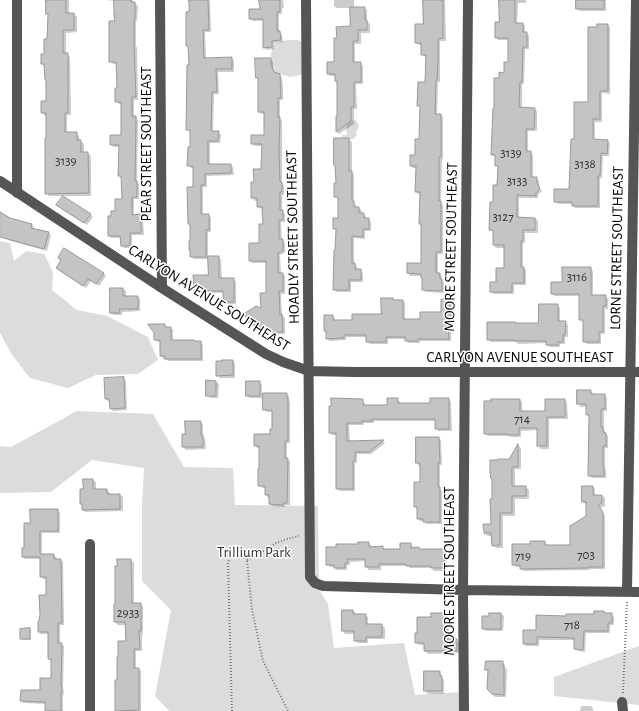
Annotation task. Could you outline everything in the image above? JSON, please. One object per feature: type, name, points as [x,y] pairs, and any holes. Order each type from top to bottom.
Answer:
[{"type":"street","points":[[17,0],[17,193]]},
{"type":"street","name":"PEAR STREET SOUTHEAST","points":[[160,0],[162,288]]},
{"type":"street","name":"HOADLY STREET SOUTHEAST","points":[[306,0],[310,577],[315,583],[323,586],[463,590]]},
{"type":"street","name":"MOORE STREET SOUTHEAST","points":[[464,711],[463,590],[468,0]]},
{"type":"street","name":"LORNE STREET SOUTHEAST","points":[[627,596],[634,372],[636,0]]},
{"type":"street","name":"CARLYON AVENUE SOUTHEAST","points":[[0,181],[162,288],[266,354],[309,371],[634,372]]},
{"type":"street","points":[[90,544],[90,711]]},
{"type":"street","points":[[463,590],[627,596],[639,592]]},
{"type":"path","points":[[247,560],[276,543],[287,538],[298,536]]},
{"type":"path","points":[[232,711],[228,563],[231,554],[237,552],[245,554],[247,560],[252,610],[263,661],[288,711]]},
{"type":"path","points":[[622,707],[627,596]]},
{"type":"green space","points":[[287,40],[298,40],[307,44],[309,64],[301,75],[290,77],[274,72],[271,58],[273,47],[275,43]]},
{"type":"green space","points":[[356,120],[359,126],[356,132],[357,135],[353,139],[346,140],[342,137],[342,135],[347,135],[347,124]]},
{"type":"green space","points":[[0,241],[10,243],[14,261],[26,251],[44,254],[53,272],[52,290],[77,310],[107,316],[148,337],[158,360],[138,374],[96,375],[68,388],[30,378],[12,355],[0,333]]},
{"type":"green space","name":"Trillium Park","points":[[77,411],[153,414],[184,467],[233,468],[235,505],[318,506],[319,582],[314,582],[328,604],[334,648],[404,643],[415,695],[464,692],[464,711],[169,711],[155,696],[171,610],[142,581],[142,505],[144,468],[92,460],[51,492],[0,493],[0,446],[11,447]]},
{"type":"green space","points":[[639,646],[639,705],[554,696],[554,677]]},
{"type":"building","points":[[46,0],[66,0],[66,13],[74,13],[74,30],[63,30],[63,53],[68,53],[68,113],[65,113],[65,132],[77,132],[77,140],[81,140],[81,152],[88,152],[89,193],[45,194],[46,113],[41,113],[41,101],[46,101],[46,80],[44,64],[41,64],[41,54],[44,54],[44,39],[47,39],[48,14],[46,14]]},
{"type":"building","points":[[114,0],[131,0],[131,2],[135,2],[134,44],[136,97],[132,97],[132,116],[136,116],[135,181],[137,181],[137,197],[132,197],[132,215],[141,214],[141,233],[130,233],[130,246],[121,246],[120,236],[108,236],[108,216],[111,216],[111,211],[115,211],[115,199],[122,199],[121,176],[118,176],[119,145],[110,145],[110,135],[121,135],[121,102],[115,102],[115,88],[117,88],[116,62],[109,62],[109,21],[114,21]]},
{"type":"building","points":[[189,0],[208,0],[209,30],[203,30],[204,58],[232,57],[232,69],[216,69],[217,92],[212,92],[211,131],[219,131],[218,141],[208,141],[208,164],[231,164],[231,173],[205,174],[205,185],[201,185],[201,214],[209,214],[209,230],[206,230],[206,257],[190,257],[189,250],[190,224],[188,224],[187,187],[193,187],[193,166],[187,166],[188,147],[190,147],[190,130],[186,130],[187,65],[189,65],[188,46],[186,46],[186,12],[189,11]]},
{"type":"building","points":[[259,0],[280,0],[280,12],[277,12],[277,31],[280,31],[281,40],[272,41],[272,47],[263,48],[263,19],[249,19],[249,9],[260,9]]},
{"type":"building","points":[[423,0],[443,0],[443,38],[438,39],[435,114],[441,114],[439,201],[441,201],[441,252],[436,252],[436,273],[440,273],[440,279],[442,279],[442,291],[422,290],[421,274],[407,273],[407,263],[421,263],[421,224],[419,224],[420,192],[415,192],[416,166],[410,166],[410,155],[415,155],[415,139],[419,139],[420,106],[417,106],[418,82],[425,82],[426,55],[421,55],[421,43],[415,43],[415,24],[423,24]]},
{"type":"building","points":[[499,0],[515,0],[515,23],[523,23],[523,32],[527,32],[527,47],[523,47],[522,82],[520,82],[519,107],[535,108],[534,129],[526,129],[526,151],[531,151],[531,177],[537,177],[537,183],[540,188],[536,193],[536,196],[517,195],[517,217],[535,218],[535,230],[523,230],[523,241],[521,241],[521,267],[524,267],[524,283],[512,283],[512,292],[490,292],[490,282],[496,282],[496,268],[504,268],[504,245],[493,245],[493,230],[489,230],[490,202],[493,202],[493,185],[497,185],[498,166],[495,166],[495,155],[491,155],[494,78],[499,78],[499,72],[504,73],[504,62],[508,62],[508,38],[495,38],[495,22],[499,22]]},
{"type":"building","points":[[576,0],[604,0],[604,9],[576,9]]},
{"type":"building","points":[[350,7],[365,7],[367,30],[358,30],[358,41],[353,41],[353,62],[361,62],[361,82],[354,82],[354,107],[351,107],[351,121],[336,132],[337,81],[335,81],[335,74],[327,74],[327,62],[334,62],[334,38],[337,38],[336,27],[350,26]]},
{"type":"building","points":[[597,24],[608,24],[608,91],[600,91],[600,119],[593,119],[593,139],[608,140],[607,154],[601,153],[600,176],[598,176],[598,206],[572,206],[572,202],[554,202],[554,189],[569,189],[571,139],[574,139],[574,102],[588,102],[588,27],[597,27]]},
{"type":"building","points":[[255,58],[271,58],[271,65],[274,72],[280,74],[281,98],[278,98],[278,117],[280,117],[280,182],[282,182],[282,192],[280,192],[280,210],[283,210],[283,220],[279,220],[279,239],[283,239],[283,251],[278,253],[278,273],[283,273],[283,291],[279,291],[280,315],[282,314],[283,332],[271,332],[248,322],[249,318],[242,315],[256,306],[261,308],[260,293],[266,293],[266,261],[249,261],[249,243],[259,243],[259,224],[263,224],[262,207],[257,207],[257,198],[251,198],[251,182],[254,182],[253,169],[261,169],[262,144],[251,144],[251,135],[264,135],[264,112],[258,112],[258,78],[256,78]]},
{"type":"building","points":[[334,138],[349,138],[349,171],[352,171],[352,201],[354,201],[354,207],[359,207],[359,213],[364,213],[364,218],[369,218],[369,229],[363,229],[363,237],[352,236],[352,263],[355,263],[355,269],[361,269],[361,280],[349,280],[349,290],[333,290],[336,229],[333,229],[333,218],[338,218],[338,197],[334,197],[334,183],[336,183]]},
{"type":"building","points":[[63,196],[91,214],[84,223],[56,205]]},
{"type":"building","points":[[0,212],[10,218],[32,224],[31,228],[49,232],[44,249],[0,237]]},
{"type":"building","points":[[64,248],[104,273],[96,284],[88,279],[83,286],[56,268],[61,260],[58,258]]},
{"type":"building","points":[[208,256],[219,256],[219,278],[234,278],[234,302],[223,302],[223,291],[206,291],[204,287],[194,287],[193,275],[208,275]]},
{"type":"building","points":[[562,267],[591,267],[591,295],[606,295],[606,306],[603,306],[603,332],[599,332],[599,342],[583,342],[583,320],[579,320],[579,294],[551,294],[551,282],[562,282]]},
{"type":"building","points":[[110,288],[123,288],[123,296],[138,296],[138,309],[119,309],[120,313],[110,313]]},
{"type":"building","points":[[381,298],[403,300],[403,319],[420,319],[420,312],[441,312],[441,299],[450,299],[450,326],[448,326],[449,339],[418,339],[418,341],[405,341],[405,337],[386,337],[386,342],[366,342],[366,335],[344,335],[344,338],[326,339],[326,331],[324,331],[324,315],[333,315],[333,320],[352,320],[352,314],[381,314]]},
{"type":"building","points":[[539,304],[558,304],[558,321],[566,321],[563,342],[558,342],[558,345],[546,345],[546,341],[487,340],[487,322],[538,323]]},
{"type":"building","points":[[148,324],[165,324],[165,327],[171,327],[171,340],[201,341],[201,359],[164,359],[165,356],[160,356],[160,340],[154,340],[154,333]]},
{"type":"building","points":[[233,360],[233,375],[216,376],[216,361]]},
{"type":"building","points":[[124,377],[125,408],[110,409],[109,399],[105,399],[104,378]]},
{"type":"building","points":[[206,380],[216,381],[216,396],[206,396]]},
{"type":"building","points":[[246,381],[260,381],[260,396],[246,396]]},
{"type":"building","points":[[577,390],[591,390],[591,394],[605,394],[605,409],[601,409],[601,427],[603,427],[603,432],[606,433],[606,446],[603,446],[604,476],[588,476],[589,415],[586,415],[586,404],[577,404]]},
{"type":"building","points":[[263,393],[287,393],[288,398],[288,441],[285,441],[285,458],[288,458],[287,503],[283,503],[283,505],[269,504],[269,495],[265,495],[265,486],[258,486],[259,446],[254,446],[254,434],[270,434],[270,429],[272,429],[272,410],[263,410]]},
{"type":"building","points":[[331,398],[363,399],[363,405],[387,405],[387,398],[398,398],[398,403],[430,403],[430,398],[449,398],[449,429],[435,429],[435,419],[372,419],[372,421],[362,421],[362,423],[347,423],[347,441],[384,440],[369,452],[355,452],[355,461],[353,461],[353,489],[336,489],[336,433],[329,433],[329,406],[331,406]]},
{"type":"building","points":[[491,399],[520,399],[520,411],[545,411],[545,399],[565,399],[565,417],[547,417],[547,446],[537,446],[537,428],[519,428],[519,435],[484,434],[484,401],[491,401]]},
{"type":"building","points":[[185,421],[201,421],[203,447],[182,447],[182,434],[185,434]]},
{"type":"building","points":[[416,437],[439,437],[440,463],[438,463],[438,487],[440,487],[440,522],[423,522],[423,519],[417,519],[417,507],[414,507],[414,482],[420,482],[420,463],[416,463]]},
{"type":"building","points":[[518,444],[518,467],[512,467],[512,486],[526,486],[526,496],[512,496],[512,513],[500,513],[500,545],[492,546],[491,533],[484,533],[483,524],[491,524],[490,499],[492,499],[492,479],[490,473],[490,460],[509,459]]},
{"type":"building","points":[[83,479],[93,479],[93,489],[107,489],[107,494],[120,494],[120,509],[82,510],[82,504],[80,504],[80,489],[83,489]]},
{"type":"building","points":[[582,486],[593,486],[593,495],[602,495],[602,503],[598,505],[603,512],[603,567],[520,569],[520,565],[512,565],[512,544],[530,544],[530,541],[545,541],[545,545],[570,545],[570,526],[586,516],[586,502],[582,502]]},
{"type":"building","points":[[30,509],[58,509],[58,531],[40,531],[40,554],[54,554],[54,559],[61,559],[62,623],[58,623],[58,643],[62,643],[61,711],[45,711],[45,702],[20,701],[21,690],[40,690],[40,678],[51,678],[51,659],[48,659],[48,632],[38,632],[38,621],[40,614],[39,595],[46,595],[46,577],[40,577],[40,557],[22,557],[22,548],[24,548],[24,523],[30,523]]},
{"type":"building","points":[[358,542],[369,542],[369,547],[383,546],[383,549],[400,549],[400,543],[411,543],[411,548],[419,547],[419,549],[445,549],[445,561],[443,561],[443,568],[431,568],[431,566],[406,566],[406,564],[379,564],[379,567],[365,567],[365,559],[347,559],[348,563],[345,563],[345,568],[334,568],[334,565],[326,565],[326,547],[336,547],[336,544],[358,544]]},
{"type":"building","points":[[117,559],[131,559],[132,603],[141,603],[141,631],[139,631],[140,649],[134,649],[134,668],[139,668],[139,710],[115,711],[115,680],[117,680],[118,641],[126,641],[125,622],[114,622],[115,566],[117,566]]},
{"type":"building","points":[[342,610],[353,610],[353,614],[366,614],[366,624],[382,624],[382,637],[366,637],[366,641],[354,641],[354,631],[342,631]]},
{"type":"building","points":[[594,611],[612,613],[612,623],[608,623],[608,631],[584,631],[583,650],[574,649],[574,638],[537,637],[537,644],[523,644],[523,630],[536,630],[536,615],[566,616],[566,614],[594,614]]},
{"type":"building","points":[[431,613],[447,613],[447,639],[457,639],[457,651],[424,651],[424,643],[415,643],[415,633],[417,633],[417,617],[431,617]]},
{"type":"building","points":[[489,613],[501,613],[501,629],[482,629],[482,616],[489,616]]},
{"type":"building","points":[[30,628],[30,639],[20,639],[20,629]]},
{"type":"building","points":[[486,661],[503,661],[504,695],[492,694],[487,689],[488,670],[485,670]]},
{"type":"building","points":[[424,671],[440,671],[440,676],[442,676],[442,691],[424,691]]}]
